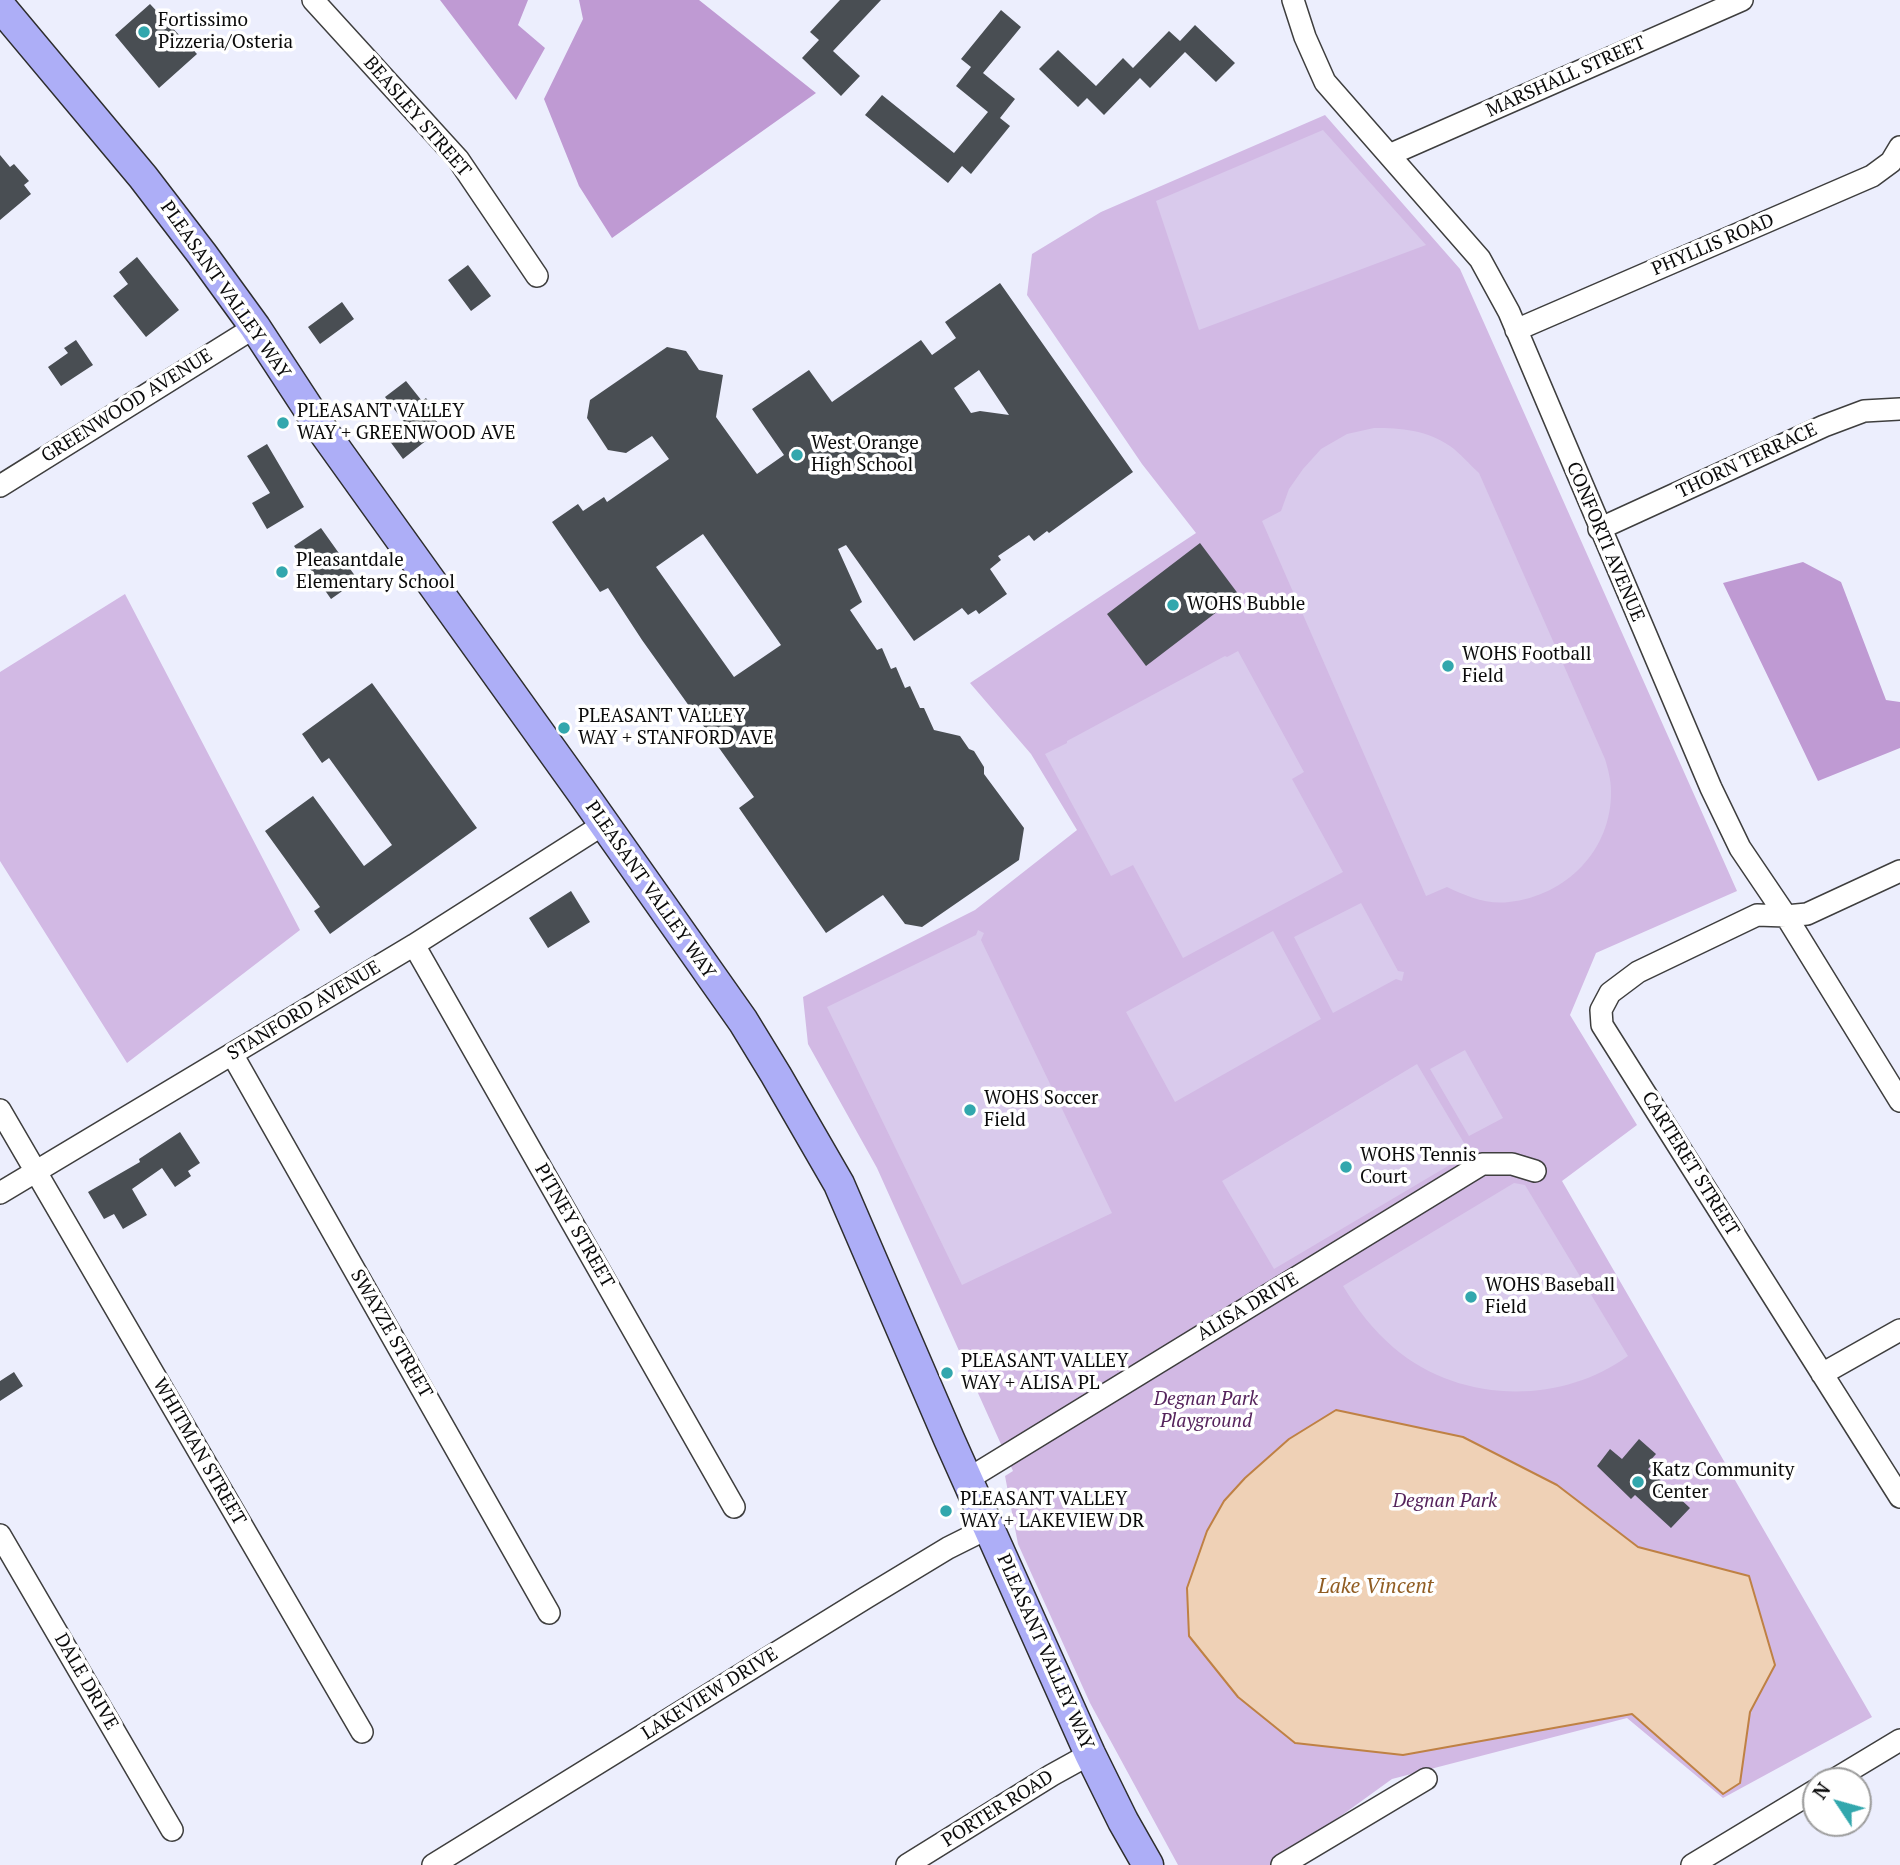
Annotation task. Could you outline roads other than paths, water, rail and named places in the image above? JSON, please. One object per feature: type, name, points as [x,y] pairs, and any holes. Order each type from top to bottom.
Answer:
[{"type":"main road","name":"PLEASANT VALLEY WAY","points":[[0,6],[143,177],[255,327],[323,432],[743,1021],[839,1184],[1090,1754],[1123,1821],[1149,1865]]},
{"type":"street","name":"BEASLEY STREET","points":[[313,0],[458,159],[537,276]]},
{"type":"street","name":"CONFORTI AVENUE","points":[[1293,0],[1305,37],[1325,82],[1480,259],[1516,330],[1599,529],[1711,788],[1740,848],[1786,916],[1900,1101]]},
{"type":"street","name":"MARSHALL STREET","points":[[1389,155],[1742,0]]},
{"type":"street","name":"PHYLLIS ROAD","points":[[1516,330],[1872,176],[1891,162],[1900,147]]},
{"type":"street","name":"GREENWOOD AVENUE","points":[[0,486],[255,327]]},
{"type":"street","name":"THORN TERRACE","points":[[1599,529],[1824,426],[1864,411],[1900,409]]},
{"type":"street","name":"STANFORD AVENUE","points":[[0,1193],[414,945],[604,824]]},
{"type":"street","name":"CARTERET STREET","points":[[1900,871],[1807,914],[1757,915],[1638,972],[1610,993],[1601,1010],[1602,1025],[1900,1497]]},
{"type":"street","name":"PITNEY STREET","points":[[414,945],[734,1507]]},
{"type":"street","name":"SWAYZE STREET","points":[[232,1054],[550,1613]]},
{"type":"street","name":"WHITMAN STREET","points":[[0,1110],[362,1732]]},
{"type":"street","name":"ALISA DRIVE","points":[[968,1479],[1482,1164],[1512,1164],[1535,1171]]},
{"type":"street","points":[[1822,1374],[1900,1330]]},
{"type":"street","name":"LAKEVIEW DRIVE","points":[[433,1865],[867,1597],[948,1548],[990,1527]]},
{"type":"street","name":"DALE DRIVE","points":[[0,1535],[172,1830]]},
{"type":"street","points":[[1855,1767],[1900,1740]]},
{"type":"street","name":"PORTER ROAD","points":[[907,1865],[1090,1754]]},
{"type":"street","points":[[1282,1865],[1426,1779]]},
{"type":"street","points":[[1692,1865],[1802,1798]]},
{"type":"water","name":"Lake Vincent","points":[[1336,1410],[1463,1437],[1557,1485],[1638,1547],[1749,1576],[1775,1665],[1750,1712],[1740,1783],[1723,1794],[1632,1714],[1403,1755],[1295,1743],[1238,1697],[1189,1636],[1187,1588],[1207,1531],[1224,1501],[1245,1478],[1289,1439]]},
{"type":"place","name":"Fortissimo Pizzeria/Osteria","points":[[144,32]]},
{"type":"place","name":"PLEASANT VALLEY WAY + GREENWOOD AVE","points":[[283,423]]},
{"type":"place","name":"West Orange High School","points":[[797,455]]},
{"type":"place","name":"Pleasantdale Elementary School","points":[[282,572]]},
{"type":"place","name":"WOHS Bubble","points":[[1173,605]]},
{"type":"place","name":"WOHS Football Field","points":[[1448,666]]},
{"type":"place","name":"PLEASANT VALLEY WAY + STANFORD AVE","points":[[564,728]]},
{"type":"place","name":"WOHS Soccer Field","points":[[970,1110]]},
{"type":"place","name":"WOHS Tennis Court","points":[[1346,1167]]},
{"type":"place","name":"WOHS Baseball Field","points":[[1471,1297]]},
{"type":"place","name":"PLEASANT VALLEY WAY + ALISA PL","points":[[947,1373]]},
{"type":"place","name":"Katz Community Center","points":[[1638,1482]]},
{"type":"place","name":"PLEASANT VALLEY WAY + LAKEVIEW DR","points":[[946,1511]]},
{"type":"park label","name":"Degnan Park Playground","points":[[1206,1411]]},
{"type":"park label","name":"Degnan Park","points":[[1445,1502]]}]
